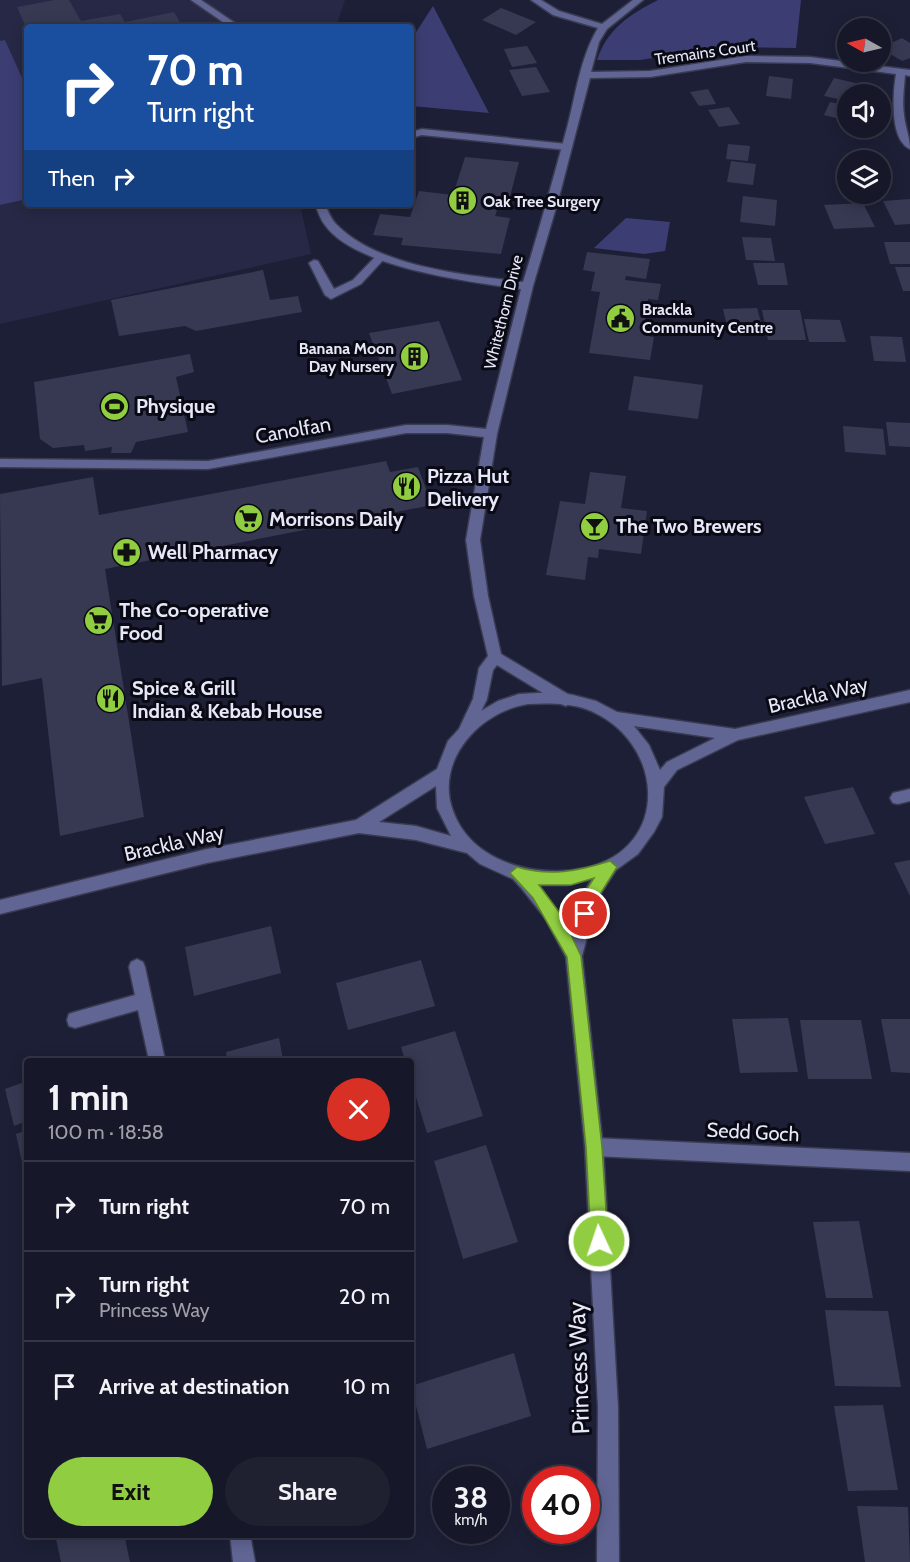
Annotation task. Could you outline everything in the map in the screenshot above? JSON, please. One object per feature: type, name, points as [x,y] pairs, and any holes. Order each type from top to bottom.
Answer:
[{"type":"street","points":[[195,0],[231,24]]},
{"type":"street","points":[[535,0],[556,13],[603,27]]},
{"type":"street","name":"Whitethorn Drive","points":[[495,657],[481,596],[473,540],[491,434],[527,286],[594,42],[603,27],[639,0]]},
{"type":"street","name":"Tremains Court","points":[[584,75],[650,74],[746,59],[776,58],[906,72],[896,108],[903,134],[910,147]]},
{"type":"street","points":[[414,134],[422,132],[567,147]]},
{"type":"street","points":[[320,207],[322,216],[339,234],[380,258],[461,277],[527,286]]},
{"type":"street","points":[[314,263],[331,295],[357,282],[380,258]]},
{"type":"street","name":"Canolfan","points":[[0,464],[208,465],[406,429],[447,429],[491,434]]},
{"type":"street","points":[[466,729],[480,699],[486,668],[495,657],[566,700]]},
{"type":"street","name":"Brackla Way","points":[[657,784],[672,766],[735,735],[910,696]]},
{"type":"street","points":[[555,698],[566,700],[591,705],[623,724],[648,753],[657,784],[654,818],[635,847],[610,867],[571,879],[533,879],[495,866],[468,847],[445,809],[441,774],[455,741],[479,717],[520,700],[555,698]]},
{"type":"street","name":"Brackla Way","points":[[609,716],[648,724],[735,735]]},
{"type":"street","name":"Brackla Way","points":[[359,826],[402,801],[441,774]]},
{"type":"street","name":"Brackla Way","points":[[0,907],[207,856],[359,826],[416,833],[468,847]]},
{"type":"street","name":"Princess Way","points":[[608,1562],[608,1407],[594,1147],[574,956],[590,896],[610,867]]},
{"type":"street","name":"Princess Way","points":[[517,873],[538,893],[574,956]]},
{"type":"street","points":[[137,967],[157,1058]]},
{"type":"street","points":[[75,1020],[144,1000]]},
{"type":"street","name":"Sedd Goch","points":[[594,1147],[910,1162]]},
{"type":"street","points":[[241,1538],[244,1562]]},
{"type":"shaded area","points":[[0,0],[345,0],[337,24],[24,24],[24,207],[301,207],[311,254],[0,324]]},
{"type":"shaded area","points":[[658,0],[801,0],[796,48],[728,47],[640,60],[597,60],[613,31],[629,17]]},
{"type":"shaded area","points":[[433,6],[489,113],[414,106],[414,35]]},
{"type":"shaded area","points":[[5,40],[24,82],[24,200],[0,205],[0,41]]},
{"type":"shaded area","points":[[626,218],[670,222],[665,251],[644,254],[594,248]]},
{"type":"building","points":[[54,0],[69,0],[81,21],[120,14],[125,22],[174,12],[181,24],[25,24],[17,7]]},
{"type":"building","points":[[501,8],[536,22],[516,35],[482,20]]},
{"type":"building","points":[[902,38],[910,43],[910,58],[902,61],[891,54],[891,43]]},
{"type":"building","points":[[527,46],[537,63],[512,67],[504,49]]},
{"type":"building","points":[[536,67],[550,92],[522,96],[509,70]]},
{"type":"building","points":[[769,76],[793,79],[791,99],[766,96]]},
{"type":"building","points":[[834,78],[860,84],[837,84],[837,99],[824,96]]},
{"type":"building","points":[[708,89],[716,104],[699,106],[690,92]]},
{"type":"building","points":[[830,102],[837,104],[837,118],[824,115]]},
{"type":"building","points":[[729,107],[740,124],[719,127],[708,110]]},
{"type":"building","points":[[728,144],[750,146],[748,161],[726,159]]},
{"type":"building","name":"Oak Tree Surgery","points":[[465,157],[519,162],[507,208],[498,207],[495,216],[510,218],[501,254],[401,245],[403,238],[373,235],[380,214],[410,217],[419,191],[453,195]]},
{"type":"building","points":[[731,161],[756,164],[753,185],[727,182]]},
{"type":"building","points":[[743,196],[777,200],[775,226],[740,222]]},
{"type":"building","points":[[910,199],[910,224],[895,225],[884,204],[891,204],[891,200]]},
{"type":"building","points":[[864,204],[875,227],[834,229],[824,205]]},
{"type":"building","points":[[742,237],[771,238],[775,261],[746,260]]},
{"type":"building","points":[[884,242],[910,242],[910,264],[890,264]]},
{"type":"building","name":"Brackla Community Centre","points":[[587,252],[650,259],[646,279],[626,276],[625,280],[661,284],[658,300],[648,299],[643,335],[654,337],[650,360],[589,353],[600,292],[591,291],[595,272],[583,270]]},
{"type":"building","points":[[753,263],[784,263],[788,285],[758,285]]},
{"type":"building","points":[[895,267],[910,267],[910,291],[903,291]]},
{"type":"building","points":[[263,270],[270,300],[298,296],[302,312],[196,331],[185,326],[119,336],[111,300]]},
{"type":"building","points":[[757,308],[764,333],[729,334],[723,309]]},
{"type":"building","points":[[762,310],[800,310],[806,340],[768,340]]},
{"type":"building","points":[[804,319],[840,320],[846,342],[809,342]]},
{"type":"building","name":"Banana Moon Day Nursery","points":[[439,321],[462,380],[392,394],[369,333]]},
{"type":"building","points":[[870,336],[902,337],[906,362],[874,361]]},
{"type":"building","points":[[190,354],[194,372],[176,377],[188,432],[136,442],[131,453],[111,453],[112,447],[85,451],[84,445],[53,448],[40,439],[34,382]]},
{"type":"building","points":[[634,376],[703,385],[698,419],[628,410]]},
{"type":"building","points":[[886,422],[910,423],[910,447],[889,446]]},
{"type":"building","points":[[843,426],[883,429],[886,455],[845,452]]},
{"type":"building","points":[[386,461],[390,472],[418,467],[432,505],[105,569],[144,817],[60,836],[42,678],[2,686],[0,494],[93,477],[99,515]]},
{"type":"building","points":[[590,472],[626,476],[621,508],[647,511],[641,554],[599,549],[598,558],[588,557],[585,580],[546,575],[560,501],[585,504]]},
{"type":"building","points":[[853,787],[875,834],[825,844],[804,797]]},
{"type":"building","points":[[910,860],[910,896],[894,863]]},
{"type":"building","points":[[271,926],[281,973],[194,996],[185,947]]},
{"type":"building","points":[[421,960],[435,1006],[348,1030],[336,983]]},
{"type":"building","points":[[788,1018],[798,1072],[740,1073],[732,1019]]},
{"type":"building","points":[[881,1019],[910,1019],[910,1073],[891,1072]]},
{"type":"building","points":[[800,1020],[861,1020],[872,1079],[808,1079]]},
{"type":"building","points":[[455,1031],[483,1116],[427,1133],[414,1091],[414,1058],[404,1058],[401,1047]]},
{"type":"building","points":[[279,1038],[283,1058],[227,1058],[226,1052]]},
{"type":"building","points":[[24,1082],[24,1122],[14,1126],[5,1089]]},
{"type":"building","points":[[24,1131],[24,1172],[16,1134]]},
{"type":"building","points":[[486,1145],[518,1242],[463,1259],[434,1161]]},
{"type":"building","points":[[859,1221],[873,1298],[826,1298],[813,1222]]},
{"type":"building","points":[[825,1310],[888,1311],[901,1387],[835,1386]]},
{"type":"building","points":[[514,1353],[531,1416],[427,1449],[414,1398],[414,1385]]},
{"type":"building","points":[[883,1405],[898,1490],[848,1491],[834,1406]]},
{"type":"building","points":[[857,1506],[908,1507],[910,1562],[865,1562]]},
{"type":"building","points":[[56,1538],[125,1538],[130,1562],[61,1562]]},
{"type":"place","name":"Oak Tree Surgery","points":[[462,201]]},
{"type":"place","name":"Brackla Community Centre","points":[[621,318]]},
{"type":"place","name":"Banana Moon Day Nursery","points":[[415,357]]},
{"type":"place","name":"Physique","points":[[115,406]]},
{"type":"place","name":"Pizza Hut Delivery","points":[[406,487]]},
{"type":"place","name":"Morrisons Daily","points":[[248,519]]},
{"type":"place","name":"The Two Brewers","points":[[595,526]]},
{"type":"place","name":"Well Pharmacy","points":[[127,552]]},
{"type":"place","name":"The Co-operative Food","points":[[98,621]]},
{"type":"place","name":"Spice & Grill Indian & Kebab House","points":[[111,699]]},
{"type":"route","points":[[585,914],[590,896],[610,867],[571,879],[533,879],[517,873],[538,893],[574,956],[594,1147],[599,1241]]}]
